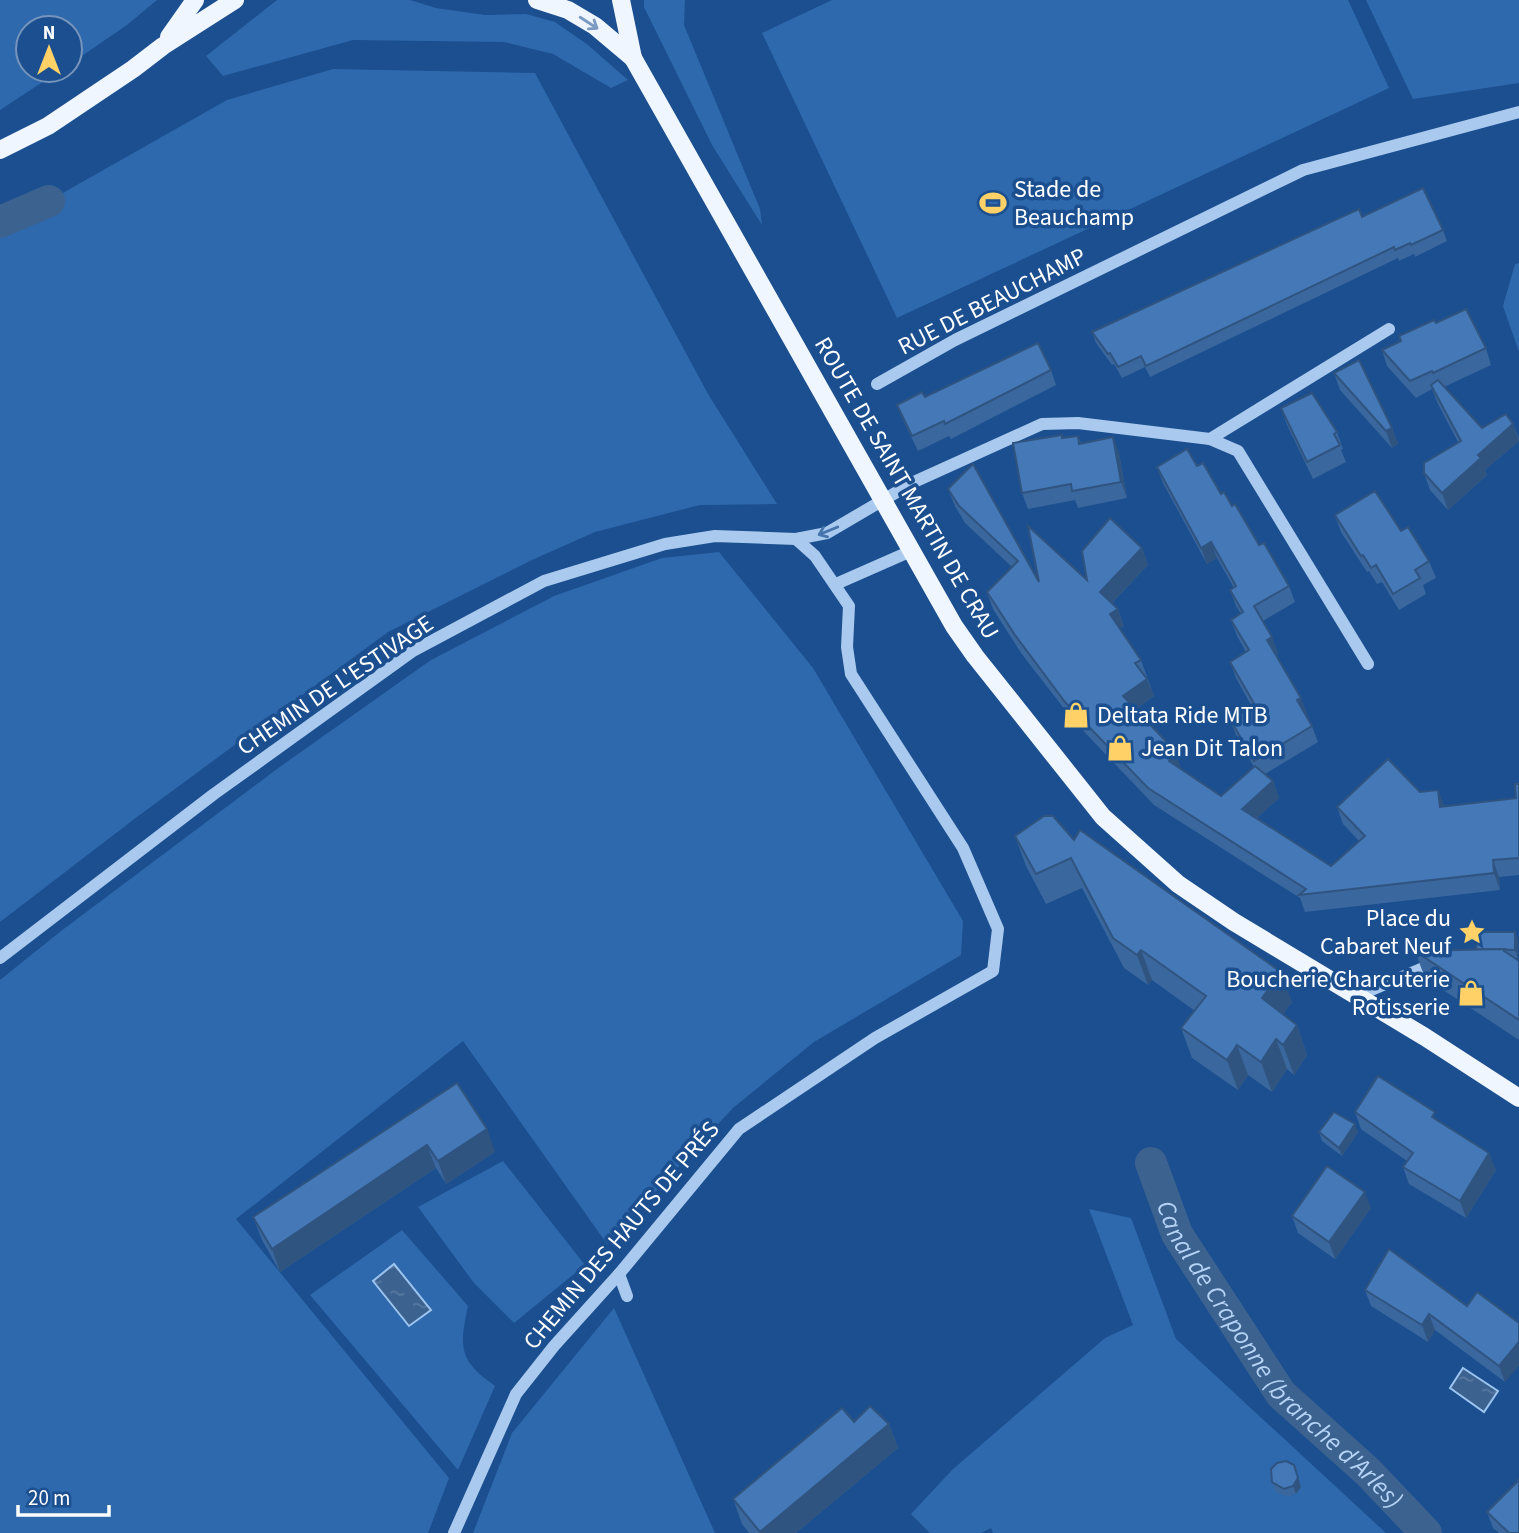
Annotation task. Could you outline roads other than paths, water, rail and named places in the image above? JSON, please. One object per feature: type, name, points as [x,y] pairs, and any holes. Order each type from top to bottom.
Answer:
[{"type":"main road","points":[[163,46],[195,0]]},
{"type":"main road","points":[[0,150],[48,126],[163,46],[236,0]]},
{"type":"main road","name":"ROUTE DE SAINT MARTIN DE CRAU","points":[[537,0],[568,10],[595,26],[633,58]]},
{"type":"main road","name":"ROUTE DE SAINT MARTIN DE CRAU","points":[[621,0],[633,58],[911,551],[975,656],[1103,817],[1178,884],[1234,922],[1519,1098]]},
{"type":"street","name":"RUE DE BEAUCHAMP","points":[[877,384],[955,340],[1303,170],[1519,112]]},
{"type":"street","points":[[1210,439],[1389,329]]},
{"type":"street","name":"CHEMIN DE L'ESTIVAGE","points":[[0,958],[214,794],[413,650],[544,581],[665,544],[715,536],[796,539],[827,533],[914,482],[1042,424],[1078,423],[1210,439]]},
{"type":"street","points":[[1210,439],[1238,451],[1368,664]]},
{"type":"street","points":[[796,539],[815,556],[836,584],[911,551]]},
{"type":"street","name":"CHEMIN DES HAUTS DE PRÉS","points":[[454,1533],[516,1394],[739,1129],[875,1038],[993,971],[998,929],[963,848],[851,674],[847,647],[849,606],[836,584]]},
{"type":"street","points":[[1357,996],[1428,967],[1454,967]]},
{"type":"street","points":[[619,1274],[627,1296]]},
{"type":"water","points":[[394,1264],[431,1310],[409,1326],[373,1281]]},
{"type":"water","points":[[1463,1368],[1498,1391],[1484,1412],[1450,1388]]},
{"type":"waterway","points":[[0,222],[49,201]]},
{"type":"waterway","name":"Canal de Craponne (branche d'Arles)","points":[[1151,1163],[1177,1234],[1281,1394],[1368,1472],[1426,1533]]},
{"type":"place","name":"Stade de Beauchamp","points":[[993,203]]},
{"type":"place","name":"Deltata Ride MTB","points":[[1076,715]]},
{"type":"place","name":"Jean Dit Talon","points":[[1120,748]]},
{"type":"place","name":"Place du Cabaret Neuf","points":[[1472,932]]},
{"type":"place","name":"Boucherie Charcuterie Rotisserie","points":[[1471,993]]}]
